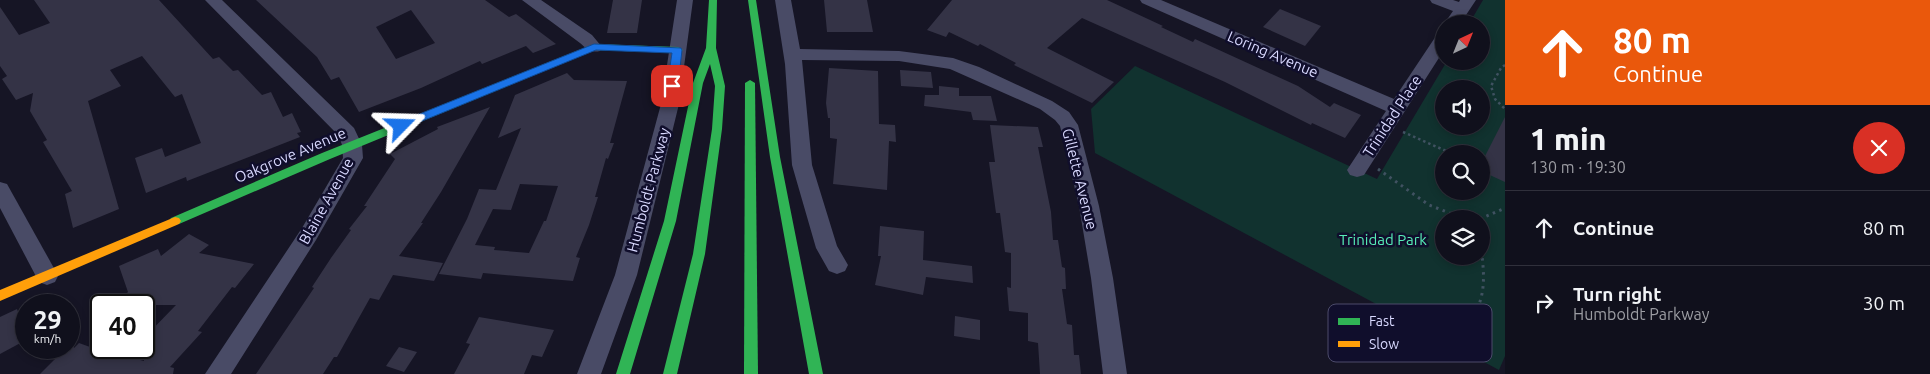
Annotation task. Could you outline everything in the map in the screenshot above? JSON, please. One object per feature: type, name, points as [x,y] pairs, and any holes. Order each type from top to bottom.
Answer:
[{"type":"main road","points":[[670,374],[699,254],[711,176],[720,86],[712,48],[713,0]]},
{"type":"main road","points":[[752,0],[760,61],[766,80],[774,157],[816,374]]},
{"type":"main road","name":"Oakgrove Avenue","points":[[0,296],[352,146],[594,47]]},
{"type":"main road","points":[[594,47],[678,50]]},
{"type":"main road","points":[[623,374],[670,222],[693,116],[698,83],[712,48]]},
{"type":"main road","points":[[751,374],[750,80],[760,61]]},
{"type":"street","name":"Blaine Avenue","points":[[213,0],[347,133],[352,146],[353,158],[309,234],[253,322],[217,374]]},
{"type":"street","points":[[530,0],[586,39],[594,47]]},
{"type":"street","name":"Humboldt Parkway","points":[[589,374],[626,275],[670,104],[686,0]]},
{"type":"street","points":[[783,0],[792,54],[802,165],[827,248],[837,265]]},
{"type":"street","name":"Loring Avenue","points":[[1148,0],[1397,108]]},
{"type":"street","points":[[1438,0],[1465,5]]},
{"type":"street","name":"Trinidad Place","points":[[1357,170],[1435,51]]},
{"type":"street","name":"Gillette Avenue","points":[[792,54],[899,56],[953,64],[1046,105],[1062,116],[1069,125],[1089,206],[1102,278],[1115,374]]},
{"type":"street","points":[[0,189],[47,276]]},
{"type":"path","points":[[1505,65],[1501,68],[1491,86],[1495,98],[1505,110]]},
{"type":"path","points":[[1400,130],[1435,146]]},
{"type":"path","points":[[1377,168],[1402,188],[1438,210]]},
{"type":"path","points":[[1490,215],[1505,208]]},
{"type":"path","points":[[1479,304],[1482,295],[1484,265]]},
{"type":"green space","name":"Trinidad Park","points":[[1483,0],[1505,0],[1505,356],[1499,370],[1484,362],[1492,362],[1492,304],[1376,304],[1095,153],[1091,109],[1135,66],[1377,179],[1435,81],[1435,135],[1490,135],[1490,80],[1436,80],[1442,70],[1490,70],[1490,15],[1474,15]]},
{"type":"building","points":[[34,0],[159,0],[213,59],[219,57],[233,71],[238,70],[262,95],[271,92],[283,117],[292,113],[301,132],[297,133],[300,137],[187,181],[186,177],[146,193],[135,158],[162,148],[165,157],[201,143],[182,94],[175,97],[142,56],[110,70],[121,86],[88,101],[119,209],[73,228],[65,194],[72,191],[43,142],[47,140],[30,111],[33,93],[16,100],[2,79],[7,76],[0,66],[0,7],[19,35],[50,23]]},
{"type":"building","points":[[256,0],[485,0],[509,17],[516,14],[556,44],[533,53],[526,46],[482,64],[480,61],[421,88],[359,112],[339,77],[331,80],[317,57]],"holes":[[[411,10],[435,43],[396,59],[376,27]]]},
{"type":"building","points":[[613,0],[642,0],[637,33],[607,33]]},
{"type":"building","points":[[824,0],[867,0],[873,32],[827,32]]},
{"type":"building","points":[[952,0],[1107,0],[1193,42],[1195,39],[1298,86],[1330,107],[1334,103],[1361,115],[1345,138],[1312,123],[1311,125],[1225,82],[1082,18],[1047,48],[1114,82],[1092,103],[1014,65],[1016,63],[980,44],[978,46],[949,32],[946,37],[927,30]]},
{"type":"building","points":[[1280,9],[1321,26],[1305,46],[1263,27]]},
{"type":"building","points":[[829,68],[878,71],[879,124],[895,125],[896,142],[889,141],[887,190],[833,184],[837,139],[830,138],[830,118],[828,118],[826,103]]},
{"type":"building","points":[[900,70],[931,72],[933,88],[901,86]]},
{"type":"building","points":[[567,73],[574,80],[627,81],[610,143],[614,143],[608,159],[606,158],[595,197],[598,197],[576,257],[580,258],[573,281],[483,273],[481,279],[439,274],[467,219],[479,189],[496,190],[521,128],[498,138],[515,95]],"holes":[[[520,184],[558,186],[546,221],[544,221],[529,253],[494,250],[495,247],[475,245],[493,209],[511,210]]]},
{"type":"building","points":[[939,86],[959,88],[959,96],[991,96],[997,121],[973,120],[971,112],[924,106],[925,95],[939,95]]},
{"type":"building","points":[[490,107],[421,223],[423,223],[399,256],[443,263],[434,281],[393,275],[379,300],[370,298],[337,357],[334,357],[323,374],[256,374],[314,288],[312,287],[351,230],[349,229],[367,206],[364,206],[395,159],[390,154],[438,129],[437,127]]},
{"type":"building","points":[[1505,117],[1505,182],[1490,175],[1490,146]]},
{"type":"building","points":[[990,125],[1038,127],[1043,147],[1038,147],[1051,212],[1053,240],[1058,240],[1062,267],[1065,268],[1066,289],[1062,289],[1067,324],[1072,325],[1074,355],[1079,355],[1081,374],[1040,374],[1038,343],[1028,341],[1028,313],[1009,311],[1007,287],[1011,288],[1011,253],[1005,252],[1000,213],[996,213],[989,162],[995,162]]},
{"type":"building","points":[[880,226],[924,231],[923,260],[972,266],[973,283],[926,277],[923,295],[875,285],[881,256],[878,256]]},
{"type":"building","points":[[189,234],[209,245],[199,253],[254,264],[235,288],[232,287],[198,331],[202,332],[170,367],[174,368],[173,374],[40,374],[55,359],[80,359],[80,343],[90,347],[90,359],[136,359],[144,361],[144,359],[155,359],[155,327],[176,305],[155,305],[155,294],[126,294],[128,292],[119,266],[158,249],[161,256]]},
{"type":"building","points":[[15,310],[15,346],[0,354],[0,317]]},
{"type":"building","points":[[955,316],[980,320],[980,340],[954,336]]},
{"type":"building","points":[[479,317],[554,330],[542,357],[532,355],[524,374],[454,374],[470,344],[466,343]]},
{"type":"building","points":[[399,347],[417,352],[404,372],[386,366]]},
{"type":"traffic: fast","points":[[670,374],[699,254],[717,129],[720,86],[711,48],[713,0]]},
{"type":"traffic: fast","points":[[752,0],[775,157],[816,374]]},
{"type":"traffic: fast","points":[[175,221],[326,156],[594,47],[678,50]]},
{"type":"traffic: fast","points":[[623,374],[670,221],[698,83],[711,48]]},
{"type":"traffic: fast","points":[[750,83],[751,374]]},
{"type":"traffic: slow","points":[[0,296],[175,221]]},
{"type":"route","points":[[401,126],[594,47],[678,50],[672,86]]}]
